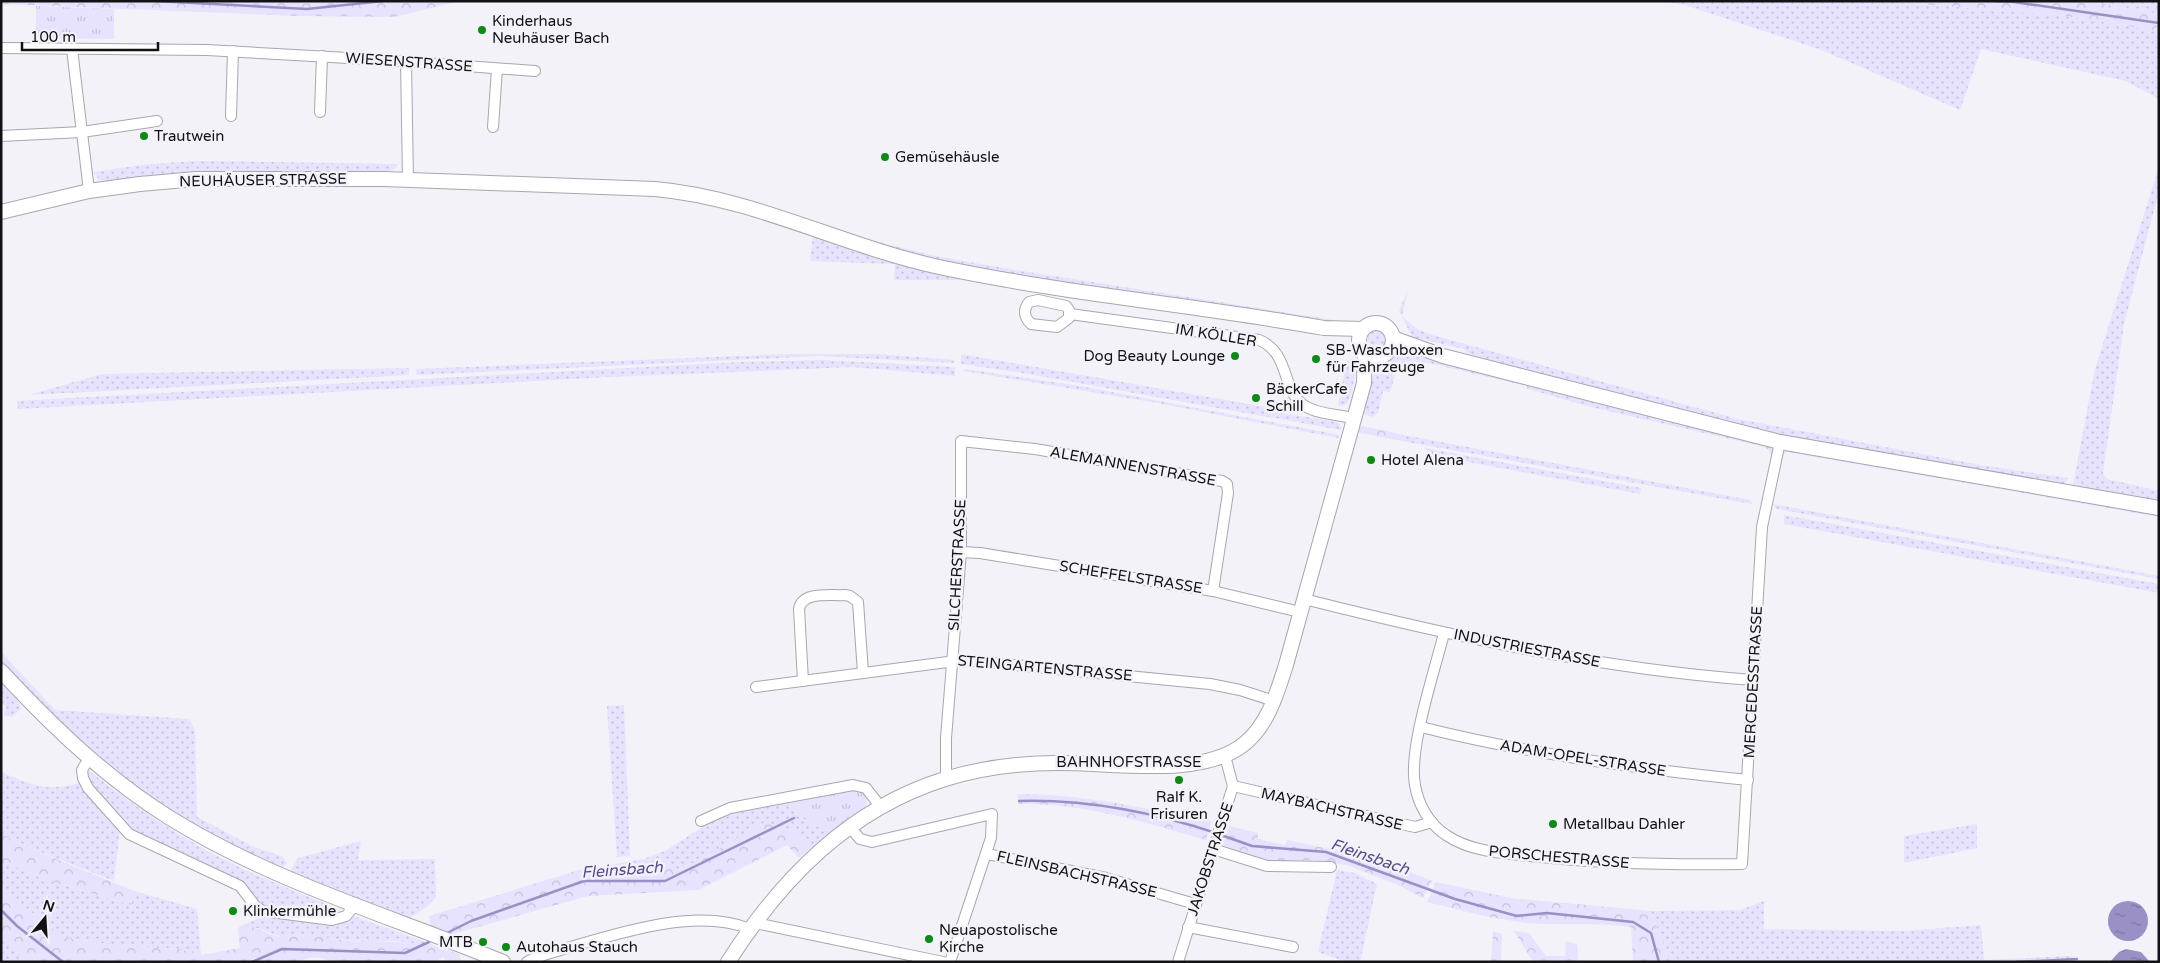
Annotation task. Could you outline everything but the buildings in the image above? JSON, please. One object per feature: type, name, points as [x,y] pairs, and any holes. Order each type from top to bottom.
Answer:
[{"type":"main road","name":"NEUHÄUSER STRASSE","points":[[1,212],[89,191],[140,184],[203,179],[408,180],[655,188],[698,194],[752,207],[872,250],[938,267],[1324,328]]},
{"type":"main road","points":[[1324,328],[1364,329],[1371,324],[1380,324],[1390,330],[1377,348]]},
{"type":"main road","points":[[1324,328],[1377,348],[1428,351],[1780,442],[2159,508]]},
{"type":"main road","name":"BAHNHOFSTRASSE","points":[[728,962],[752,926],[803,865],[849,826],[880,806],[910,792],[946,779],[990,768],[1020,764],[1190,765],[1225,756],[1252,737],[1274,701],[1365,380],[1377,348],[1360,336],[1364,329]]},
{"type":"main road","points":[[1,671],[30,702],[89,758],[170,818],[219,846],[284,877],[504,962]]},
{"type":"street","name":"WIESENSTRASSE","points":[[1,48],[233,51],[535,71]]},
{"type":"street","points":[[72,49],[89,191]]},
{"type":"street","points":[[231,116],[233,51]]},
{"type":"street","points":[[320,112],[322,56]]},
{"type":"street","points":[[406,61],[408,180]]},
{"type":"street","points":[[493,127],[497,69]]},
{"type":"street","points":[[1,136],[82,132],[157,121]]},
{"type":"street","name":"IM KÖLLER","points":[[1070,314],[1259,340],[1277,353],[1296,398],[1304,406],[1354,418]]},
{"type":"street","name":"SILCHERSTRASSE","points":[[946,779],[946,738],[961,552],[961,441]]},
{"type":"street","name":"ALEMANNENSTRASSE","points":[[961,441],[1049,451],[1222,481],[1227,484],[1228,493],[1212,591]]},
{"type":"street","name":"MERCEDESSTRASSE","points":[[1742,864],[1760,545],[1780,442]]},
{"type":"street","name":"SCHEFFELSTRASSE","points":[[961,552],[980,553],[1302,605]]},
{"type":"street","points":[[802,681],[799,609],[800,604],[807,598],[845,595],[856,599],[859,607],[863,673]]},
{"type":"street","name":"INDUSTRIESTRASSE","points":[[1302,605],[1572,658],[1668,672],[1753,680]]},
{"type":"street","name":"PORSCHESTRASSE","points":[[1444,633],[1421,727],[1414,770],[1414,782],[1420,804],[1438,830],[1456,841],[1507,854],[1635,864],[1742,864]]},
{"type":"street","name":"STEINGARTENSTRASSE","points":[[756,687],[953,660],[1005,663],[1210,684],[1240,690],[1274,701]]},
{"type":"street","name":"ADAM-OPEL-STRASSE","points":[[1421,727],[1550,755],[1637,768],[1748,780]]},
{"type":"street","name":"JAKOBSTRASSE","points":[[1178,962],[1233,786],[1225,756]]},
{"type":"street","points":[[89,758],[82,770],[86,783],[129,834],[240,886],[256,907],[263,911],[332,920],[346,916],[355,906]]},
{"type":"street","points":[[702,821],[730,808],[853,786],[866,788],[880,806]]},
{"type":"street","name":"MAYBACHSTRASSE","points":[[1233,786],[1415,827],[1432,822]]},
{"type":"street","points":[[849,826],[860,839],[872,842],[992,814],[993,826],[986,854],[950,962]]},
{"type":"street","points":[[1213,847],[1266,866],[1331,867]]},
{"type":"street","name":"FLEINSBACHSTRASSE","points":[[986,854],[1106,878],[1195,904]]},
{"type":"street","points":[[527,962],[621,933],[670,924],[718,920],[943,962]]},
{"type":"street","points":[[1188,927],[1293,946]]},
{"type":"green space","points":[[1,1],[460,1],[394,17],[298,16],[1,4]]},
{"type":"green space","points":[[1664,1],[1886,1],[2067,16],[2159,31],[2159,99],[2126,81],[1981,49],[1960,110],[1819,49],[1684,5]]},
{"type":"green space","points":[[1886,1],[2085,1],[2159,14],[2159,31],[2067,16]]},
{"type":"green space","points":[[2085,1],[2159,1],[2159,14]]},
{"type":"green space","points":[[36,6],[114,9],[114,39],[36,38]]},
{"type":"green space","points":[[199,161],[398,164],[395,169],[388,171],[274,173],[108,182],[99,180],[94,172],[149,164]]},
{"type":"green space","points":[[2159,167],[2159,191],[2124,324],[2103,473],[2107,479],[2159,491],[2159,502],[2086,490],[2073,485],[2095,369]]},
{"type":"green space","points":[[759,214],[961,274],[961,280],[894,280],[895,264],[810,261],[813,236]]},
{"type":"green space","points":[[879,242],[935,256],[1009,269],[1346,322],[1307,319],[1019,275],[952,263],[883,247]]},
{"type":"green space","points":[[1408,291],[1402,316],[1417,329],[1432,335],[1738,419],[1980,465],[2068,478],[2065,484],[2061,486],[1787,437],[1513,368],[1467,353],[1464,349],[1412,337],[1399,310]]},
{"type":"green space","points":[[1377,330],[1383,333],[1386,339],[1383,345],[1377,348],[1371,345],[1368,339],[1371,333]]},
{"type":"green space","points":[[791,354],[878,354],[955,360],[954,363],[819,356],[417,375],[416,369]]},
{"type":"green space","points":[[961,354],[1271,408],[1275,412],[1337,422],[1340,424],[1341,430],[1017,372],[961,364]]},
{"type":"green space","points":[[1404,355],[1525,381],[1777,448],[1772,461],[1770,452],[1765,447],[1591,407],[1528,389],[1526,386],[1425,362],[1421,370],[1407,365],[1398,365],[1390,392],[1383,391],[1378,413],[1372,417],[1363,414],[1362,410],[1374,374],[1385,361]]},
{"type":"green space","points":[[824,360],[955,367],[955,376],[853,367],[608,377],[18,409],[17,401],[739,362]]},
{"type":"green space","points":[[1347,360],[1358,362],[1350,399],[1345,405],[1338,406]]},
{"type":"green space","points":[[409,368],[409,375],[29,395],[102,374]]},
{"type":"green space","points":[[965,369],[1080,386],[1340,435],[1338,438],[1152,402],[964,371]]},
{"type":"green space","points":[[1363,426],[1404,435],[1402,441],[1360,433],[1358,431],[1359,427]]},
{"type":"green space","points":[[1404,435],[1750,500],[1752,504],[1402,441]]},
{"type":"green space","points":[[1425,448],[1641,488],[1640,494],[1432,455]]},
{"type":"green space","points":[[1785,449],[2159,511],[2159,517],[1788,452],[1782,454]]},
{"type":"green space","points":[[1772,504],[2159,576],[2159,579],[1777,509]]},
{"type":"green space","points":[[1784,515],[2159,584],[2159,593],[1784,524]]},
{"type":"green space","points":[[1,652],[55,710],[189,719],[195,730],[197,817],[256,848],[282,856],[287,863],[281,869],[188,821],[134,787],[99,759],[48,712],[1,662]]},
{"type":"green space","points":[[1,682],[18,701],[21,709],[12,717],[4,715],[6,707],[1,702]]},
{"type":"green space","points":[[624,705],[630,856],[617,857],[607,706]]},
{"type":"green space","points":[[87,769],[137,806],[190,841],[245,870],[339,909],[338,913],[268,908],[260,905],[244,885],[131,831],[96,796],[85,776]]},
{"type":"green space","points":[[1,772],[22,781],[41,786],[60,787],[82,782],[89,797],[120,830],[114,881],[13,841],[1,833]]},
{"type":"green space","points":[[857,788],[866,795],[866,807],[810,849],[793,830],[764,823],[681,870],[644,859],[665,851],[726,812]]},
{"type":"green space","points":[[858,791],[863,794],[866,801],[864,805],[829,831],[808,823],[789,802]]},
{"type":"green space","points":[[1017,794],[1091,799],[1212,821],[1206,840],[1137,820],[1090,810],[1019,804]]},
{"type":"green space","points":[[764,823],[793,830],[810,849],[799,858],[787,845],[698,890],[588,896],[453,934],[431,927],[429,916],[579,870],[644,859],[681,870]]},
{"type":"green space","points":[[1977,824],[1977,848],[1904,863],[1904,836]]},
{"type":"green space","points":[[1229,826],[1258,833],[1258,839],[1285,845],[1287,840],[1378,859],[1432,881],[1423,898],[1396,884],[1346,865],[1315,860],[1265,862],[1223,845]]},
{"type":"green space","points":[[1,833],[13,841],[134,891],[131,905],[43,879],[1,860]]},
{"type":"green space","points":[[361,841],[358,860],[435,859],[436,897],[428,906],[408,919],[293,875],[291,870],[298,858]]},
{"type":"green space","points":[[1,860],[43,879],[131,905],[134,891],[197,909],[201,955],[179,949],[118,946],[63,937],[1,888]]},
{"type":"green space","points":[[1337,870],[1355,873],[1377,884],[1360,962],[1346,962],[1318,952]]},
{"type":"green space","points":[[1436,882],[1511,898],[1651,911],[1670,962],[1633,962],[1631,927],[1517,922],[1427,902]]},
{"type":"green space","points":[[1,888],[63,937],[118,946],[179,949],[201,955],[240,948],[238,929],[250,927],[282,937],[305,935],[358,942],[424,944],[459,954],[462,962],[448,962],[443,957],[437,961],[330,962],[321,958],[312,958],[292,962],[27,962],[1,934]]},
{"type":"green space","points":[[1764,901],[1764,929],[1904,931],[1981,925],[1984,960],[2070,956],[2082,962],[1670,962],[1651,911],[1740,910]]},
{"type":"green space","points":[[266,915],[356,917],[437,946],[395,941],[364,942],[303,935],[281,937],[258,928],[238,929],[240,926]]},
{"type":"green space","points":[[1493,931],[1502,934],[1501,962],[1491,962]]},
{"type":"green space","points":[[1514,931],[1529,933],[1546,956],[1565,956],[1566,941],[1577,944],[1578,962],[1533,962]]},
{"type":"green space","points":[[1,934],[5,937],[27,962],[1,962]]},
{"type":"water","points":[[2124,901],[2132,901],[2139,904],[2145,910],[2148,921],[2145,932],[2139,938],[2132,941],[2124,941],[2117,938],[2111,932],[2108,925],[2108,917],[2111,910],[2117,904]]},
{"type":"water","points":[[2126,949],[2141,952],[2150,962],[2110,962],[2119,952]]},
{"type":"waterway","points":[[155,1],[307,9],[383,1]]},
{"type":"waterway","points":[[1995,1],[2014,2],[2159,23]]},
{"type":"waterway","name":"Fleinsbach","points":[[1019,801],[1069,802],[1119,808],[1168,819],[1216,833]]},
{"type":"waterway","name":"Fleinsbach","points":[[447,933],[471,921],[584,881],[665,881],[794,818]]},
{"type":"waterway","name":"Fleinsbach","points":[[1221,835],[1252,846],[1326,852],[1455,899],[1517,916],[1547,913],[1633,922],[1651,933],[1659,962]]},
{"type":"waterway","name":"Fleinsbach","points":[[1,910],[17,926],[63,962]]},
{"type":"waterway","name":"Fleinsbach","points":[[252,962],[282,949],[405,953],[429,942]]},
{"type":"waterway","points":[[2016,962],[2077,959]]},
{"type":"place","name":"Kinderhaus Neuhäuser Bach","points":[[482,30]]},
{"type":"place","name":"Trautwein","points":[[144,136]]},
{"type":"place","name":"Gemüsehäusle","points":[[885,157]]},
{"type":"place","name":"Dog Beauty Lounge","points":[[1235,356]]},
{"type":"place","name":"SB-Waschboxen für Fahrzeuge","points":[[1316,359]]},
{"type":"place","name":"BäckerCafe Schill","points":[[1256,398]]},
{"type":"place","name":"Hotel Alena","points":[[1371,460]]},
{"type":"place","name":"Ralf K. Frisuren","points":[[1179,780]]},
{"type":"place","name":"Metallbau Dahler","points":[[1553,824]]},
{"type":"place","name":"Klinkermühle","points":[[233,911]]},
{"type":"place","name":"Neuapostolische Kirche","points":[[929,939]]},
{"type":"place","name":"MTB","points":[[483,942]]},
{"type":"place","name":"Autohaus Stauch","points":[[506,947]]}]
